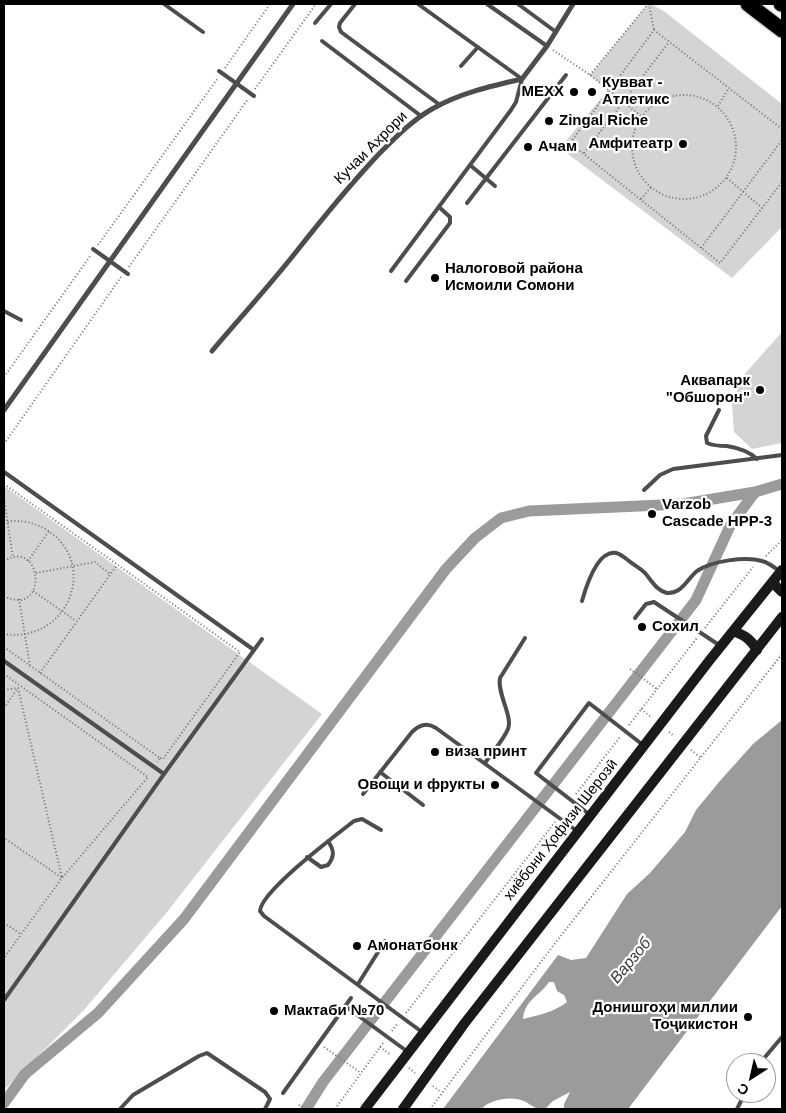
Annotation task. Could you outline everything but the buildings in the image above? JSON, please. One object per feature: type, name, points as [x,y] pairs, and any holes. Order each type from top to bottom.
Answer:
[{"type":"highway","points":[[748,4],[782,30]]},
{"type":"main road","points":[[779,574],[775,585],[782,592]]},
{"type":"main road","name":"хиёбони Ҳофизи Шерозӣ","points":[[365,1109],[720,647],[779,574]]},
{"type":"main road","points":[[402,1109],[464,1024],[782,617]]},
{"type":"main road","points":[[733,632],[746,637],[757,650]]},
{"type":"street","points":[[4,410],[293,4]]},
{"type":"street","points":[[522,79],[547,46],[573,4]]},
{"type":"street","name":"Кучаи Ахрори","points":[[212,351],[275,278],[328,212],[386,146],[421,116],[440,105],[476,91],[522,79]]},
{"type":"lane","points":[[164,4],[204,32]]},
{"type":"lane","points":[[316,23],[331,4]]},
{"type":"lane","points":[[355,4],[340,23],[341,32],[440,105]]},
{"type":"lane","points":[[391,271],[511,110],[516,102],[522,79],[418,4]]},
{"type":"lane","points":[[487,4],[547,46]]},
{"type":"lane","points":[[518,4],[556,32]]},
{"type":"lane","points":[[322,41],[421,116]]},
{"type":"lane","points":[[461,66],[478,48]]},
{"type":"lane","points":[[220,72],[253,95]]},
{"type":"lane","points":[[467,203],[566,75]]},
{"type":"lane","points":[[470,165],[495,186]]},
{"type":"lane","points":[[406,281],[450,223],[450,217],[439,207]]},
{"type":"lane","points":[[94,250],[126,273]]},
{"type":"lane","points":[[4,311],[21,320]]},
{"type":"lane","points":[[719,410],[706,436],[707,442],[715,446],[739,448],[758,459]]},
{"type":"lane","points":[[644,490],[660,475],[673,469],[782,455]]},
{"type":"lane","points":[[4,472],[254,650]]},
{"type":"lane","points":[[582,601],[588,581],[597,565],[605,556],[614,553],[642,570],[654,586],[667,593],[679,590],[698,570],[718,563],[754,559],[769,563],[779,574]]},
{"type":"lane","points":[[635,618],[646,604],[651,601],[701,632],[720,647]]},
{"type":"lane","points":[[484,763],[509,725],[499,685],[500,678],[525,638]]},
{"type":"lane","points":[[4,1000],[262,639]]},
{"type":"lane","points":[[4,661],[164,774]]},
{"type":"lane","points":[[591,815],[536,773],[589,703],[645,746]]},
{"type":"lane","points":[[363,794],[412,732],[424,725],[432,725],[578,832]]},
{"type":"lane","points":[[380,772],[423,806]]},
{"type":"lane","points":[[381,830],[359,818],[307,858],[263,902],[260,911],[264,916],[422,1033]]},
{"type":"lane","points":[[307,858],[321,867],[328,864],[333,854],[328,841]]},
{"type":"lane","points":[[358,984],[385,942]]},
{"type":"lane","points":[[283,1093],[351,998]]},
{"type":"lane","points":[[345,1006],[408,1052]]},
{"type":"lane","points":[[768,1053],[782,1037]]},
{"type":"lane","points":[[120,1109],[133,1095],[199,1056],[208,1053],[265,1092],[270,1099],[265,1109]]},
{"type":"path","points":[[4,377],[270,4]]},
{"type":"path","points":[[4,444],[316,4]]},
{"type":"path","points":[[590,75],[648,4]]},
{"type":"path","points":[[648,4],[654,30],[782,129]]},
{"type":"path","points":[[654,30],[570,143],[720,263],[782,182]]},
{"type":"path","points":[[584,153],[670,42]]},
{"type":"path","points":[[547,46],[590,75],[641,116]]},
{"type":"path","points":[[718,106],[729,88]]},
{"type":"path","points":[[686,94],[703,98],[718,106],[728,118],[736,140],[737,148],[734,164],[727,178],[717,188],[691,199],[677,199],[663,195],[651,188],[640,176],[632,154],[631,146],[634,130],[641,116],[653,104],[669,96],[686,94]]},
{"type":"path","points":[[701,248],[782,140]]},
{"type":"path","points":[[727,178],[762,208]]},
{"type":"path","points":[[641,200],[651,188]]},
{"type":"path","points":[[4,484],[240,652],[163,759],[160,758],[148,776],[62,878],[4,958]]},
{"type":"path","points":[[4,499],[13,558]]},
{"type":"path","points":[[4,522],[28,522],[49,531],[60,541],[72,566],[73,586],[68,604],[50,625],[25,635],[4,634]]},
{"type":"path","points":[[28,562],[49,531]]},
{"type":"path","points":[[4,562],[13,558],[23,559],[32,565],[36,573],[33,590],[29,594],[19,599],[4,596]]},
{"type":"path","points":[[36,573],[95,562],[110,574]]},
{"type":"path","points":[[40,673],[117,564]]},
{"type":"path","points":[[33,590],[76,621]]},
{"type":"path","points":[[19,599],[30,666]]},
{"type":"path","points":[[4,647],[160,758]]},
{"type":"path","points":[[430,1109],[559,938],[782,654]]},
{"type":"path","points":[[630,668],[657,689]]},
{"type":"path","points":[[4,674],[19,687],[148,776]]},
{"type":"path","points":[[4,690],[19,687]]},
{"type":"path","points":[[4,708],[19,687]]},
{"type":"path","points":[[19,687],[62,878]]},
{"type":"path","points":[[641,710],[652,718]]},
{"type":"path","points":[[669,732],[674,736]]},
{"type":"path","points":[[691,750],[700,757]]},
{"type":"path","points":[[4,838],[62,878]]},
{"type":"path","points":[[4,923],[20,934]]},
{"type":"path","points":[[319,1043],[361,1072]]},
{"type":"path","points":[[380,1047],[391,1055]]},
{"type":"path","points":[[408,1068],[415,1073]]},
{"type":"path","points":[[433,1086],[442,1092]]},
{"type":"path","points":[[299,1105],[305,1109]]},
{"type":"shaded area","points":[[648,4],[665,12],[782,104],[782,227],[732,278],[560,148],[608,90],[590,75]]},
{"type":"shaded area","name":"Аквапарк \"Обшорон\"","points":[[782,332],[782,443],[752,449],[734,432],[732,404],[742,377]]},
{"type":"shaded area","points":[[4,486],[322,714],[167,912],[84,1010],[4,1090]]},
{"type":"water","name":"Варзоб","points":[[782,720],[782,906],[628,1109],[564,1109],[564,1104],[570,1092],[553,1101],[545,1109],[539,1109],[521,1100],[502,1099],[490,1103],[481,1109],[443,1109],[558,955],[571,960],[586,958],[627,894],[650,873],[685,832],[696,810],[753,744]],"holes":[[[549,982],[554,982],[557,991],[564,995],[567,1002],[552,1011],[523,1019],[529,1002]]]},
{"type":"waterway","points":[[4,1103],[25,1074],[98,1013],[184,919],[446,569],[475,538],[501,518],[529,511],[683,504],[755,492],[782,484]]},
{"type":"waterway","points":[[306,1109],[323,1082],[696,600],[730,526],[755,492]]},
{"type":"place","name":"MEXX","points":[[574,92]]},
{"type":"place","name":"Кувват - Атлетикс","points":[[592,92]]},
{"type":"place","name":"Zingal Riche","points":[[549,121]]},
{"type":"place","name":"Aмфитеатр","points":[[683,144]]},
{"type":"place","name":"Ачам","points":[[528,147]]},
{"type":"place","name":"Налоговой района Исмоили Сомони","points":[[435,278]]},
{"type":"place","name":"Аквапарк \"Обшорон\"","points":[[760,390]]},
{"type":"place","name":"Varzob Cascade HPP-3","points":[[652,514]]},
{"type":"place","name":"Сохил","points":[[642,627]]},
{"type":"place","name":"виза принт","points":[[435,752]]},
{"type":"place","name":"Овощи и фрукты","points":[[495,785]]},
{"type":"place","name":"Амонатбонк","points":[[357,946]]},
{"type":"place","name":"Мактаби №70","points":[[274,1011]]},
{"type":"place","name":"Донишгоҳи миллии Тоҷикистон","points":[[748,1017]]}]
